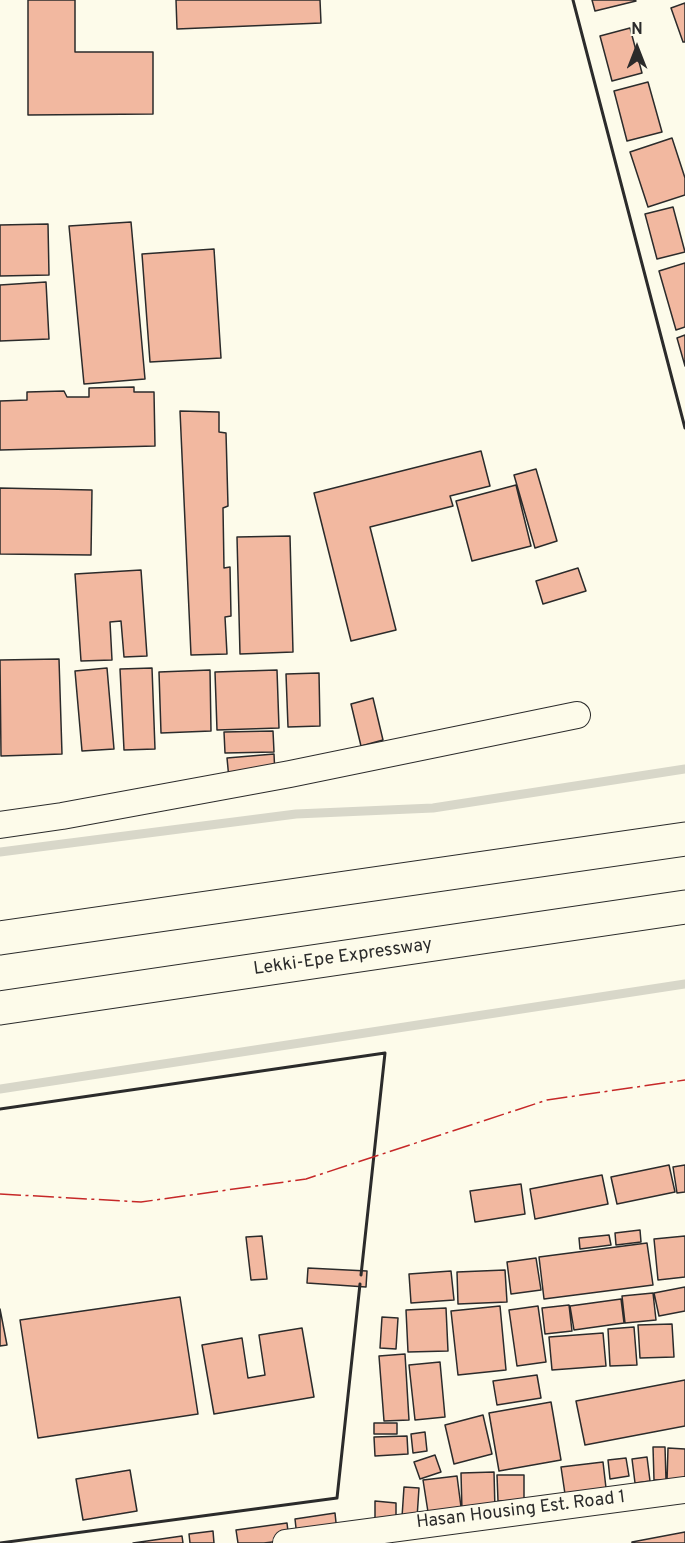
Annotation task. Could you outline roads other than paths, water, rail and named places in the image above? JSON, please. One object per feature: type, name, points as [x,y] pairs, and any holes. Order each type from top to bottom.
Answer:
[{"type":"highway","points":[[0,938],[685,840]]},
{"type":"highway","name":"Lekki-Epe Expressway","points":[[0,1008],[685,907]]},
{"type":"street","points":[[0,825],[62,816],[290,774],[577,715]]},
{"type":"street","name":"Hasan Housing Est. Road 1","points":[[286,1543],[685,1490]]},
{"type":"waterway","points":[[0,852],[296,814],[433,808],[685,769]]},
{"type":"waterway","points":[[0,1089],[685,984]]}]
